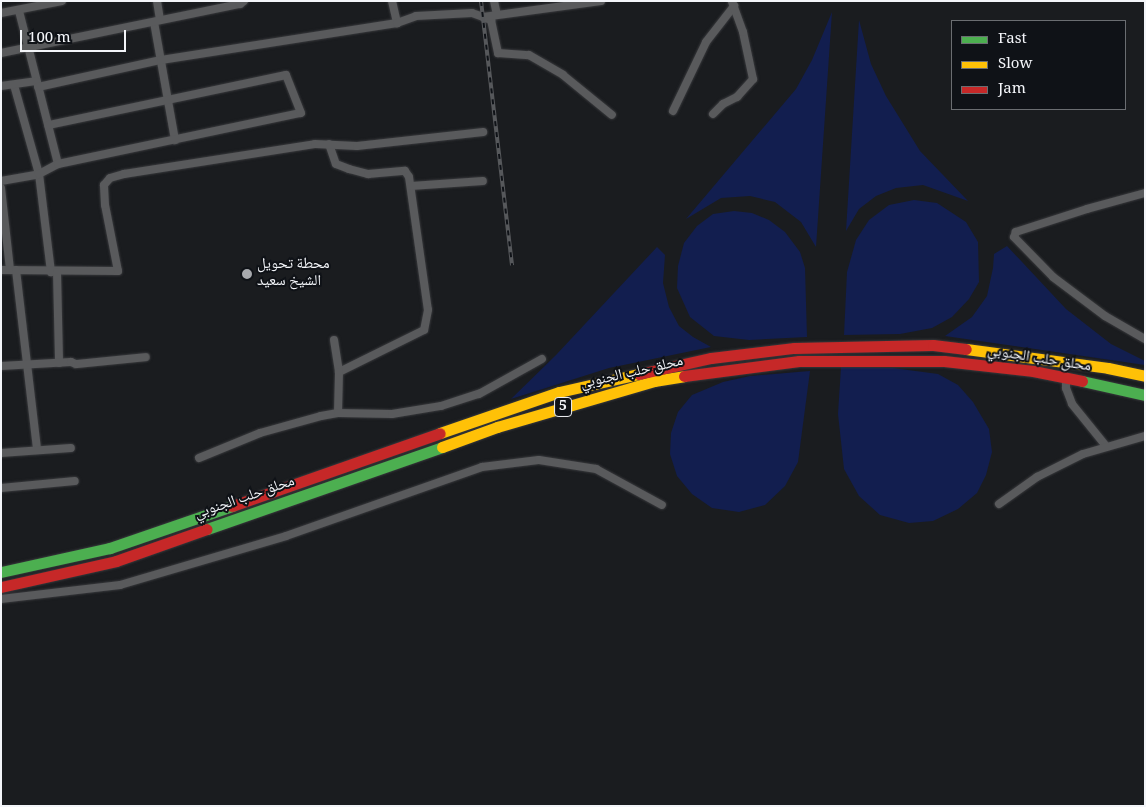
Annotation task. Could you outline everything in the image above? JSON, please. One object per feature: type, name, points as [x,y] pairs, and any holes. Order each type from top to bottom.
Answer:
[{"type":"highway","name":"محلق حلب الجنوبي","points":[[1,572],[110,548],[559,392],[711,358],[794,348],[932,345],[1108,368],[1145,376]]},
{"type":"highway","name":"محلق حلب الجنوبي","points":[[1,588],[116,561],[497,426],[654,381],[742,367],[799,361],[944,361],[1034,371],[1145,395]]},
{"type":"street","points":[[1,13],[19,11],[62,1]]},
{"type":"street","points":[[157,1],[161,60],[175,140]]},
{"type":"street","points":[[1,53],[240,4],[244,1]]},
{"type":"street","points":[[392,1],[397,22]]},
{"type":"street","points":[[494,1],[497,15]]},
{"type":"street","points":[[483,17],[600,1]]},
{"type":"street","points":[[673,111],[706,42],[733,4]]},
{"type":"street","points":[[713,114],[723,104],[737,97],[753,79],[743,32],[733,4]]},
{"type":"street","points":[[19,11],[58,164]]},
{"type":"street","points":[[1,86],[37,84],[161,60],[397,22],[416,16],[472,13],[491,20],[498,53],[529,55],[563,75],[612,115]]},
{"type":"street","points":[[1,181],[39,174],[58,164],[301,113],[286,75],[48,125]]},
{"type":"street","points":[[14,85],[39,174],[54,272],[59,363]]},
{"type":"street","points":[[1,270],[54,272],[118,271],[104,206],[104,185],[110,178],[124,174],[315,144],[357,146],[483,132]]},
{"type":"street","points":[[329,144],[336,164],[368,174],[405,171],[409,177],[428,310],[424,330],[339,372]]},
{"type":"street","points":[[411,186],[483,181]]},
{"type":"street","points":[[1,188],[27,364],[37,450]]},
{"type":"street","points":[[1145,194],[1087,209],[1016,232],[1014,237],[1053,277],[1106,316],[1145,339]]},
{"type":"street","points":[[334,340],[339,372],[338,413]]},
{"type":"street","points":[[1,366],[76,364],[146,357]]},
{"type":"street","points":[[200,458],[260,433],[297,421],[338,413],[392,414],[441,406],[479,394],[542,359]]},
{"type":"street","points":[[1066,378],[1066,388],[1072,404],[1106,446]]},
{"type":"street","points":[[999,504],[1037,477],[1083,454],[1145,436]]},
{"type":"street","points":[[1,453],[71,448]]},
{"type":"street","points":[[1,599],[120,584],[286,536],[482,467],[539,460],[596,469],[662,505]]},
{"type":"street","points":[[1,488],[74,482]]},
{"type":"shaded area","points":[[832,12],[816,247],[801,222],[775,202],[750,196],[721,198],[686,219],[796,89],[812,60]]},
{"type":"shaded area","points":[[859,20],[871,64],[886,96],[920,151],[968,201],[923,185],[896,188],[876,196],[859,209],[846,231]]},
{"type":"shaded area","points":[[914,200],[937,203],[966,222],[978,242],[979,282],[969,299],[952,317],[932,328],[900,334],[844,335],[847,272],[856,240],[869,220],[889,205]]},
{"type":"shaded area","points":[[734,211],[752,213],[769,220],[785,232],[800,252],[805,268],[807,337],[749,340],[714,336],[690,317],[677,288],[678,266],[684,243],[697,226],[713,214]]},
{"type":"shaded area","points":[[1007,246],[1066,309],[1111,344],[1145,361],[1145,365],[945,336],[972,317],[987,296],[994,254]]},
{"type":"shaded area","points":[[657,247],[665,255],[663,283],[669,307],[679,326],[693,337],[711,347],[609,368],[511,399],[556,355]]},
{"type":"shaded area","points":[[841,367],[893,368],[938,374],[958,385],[973,402],[989,429],[992,452],[986,475],[977,493],[958,509],[933,521],[909,523],[880,515],[859,496],[844,469],[838,414]]},
{"type":"shaded area","points":[[810,371],[798,462],[785,486],[765,505],[739,512],[712,508],[692,494],[677,476],[670,454],[671,433],[678,412],[692,395],[723,382],[750,376]]},
{"type":"railway","points":[[481,1],[512,265]]},
{"type":"traffic: fast","points":[[1082,381],[1145,395]]},
{"type":"traffic: fast","points":[[207,529],[442,447]]},
{"type":"traffic: fast","points":[[1,572],[110,548],[232,506]]},
{"type":"traffic: slow","points":[[966,349],[1108,368],[1145,376]]},
{"type":"traffic: slow","points":[[440,433],[559,392],[639,374]]},
{"type":"traffic: slow","points":[[442,447],[497,427],[654,381],[684,376]]},
{"type":"traffic: jam","points":[[639,374],[711,358],[794,348],[933,345],[966,349]]},
{"type":"traffic: jam","points":[[684,376],[799,361],[944,361],[1033,371],[1082,381]]},
{"type":"traffic: jam","points":[[232,506],[440,433]]},
{"type":"traffic: jam","points":[[1,587],[116,561],[207,529]]},
{"type":"place","name":"محطة تحويل الشيخ سعيد","points":[[247,274]]}]
